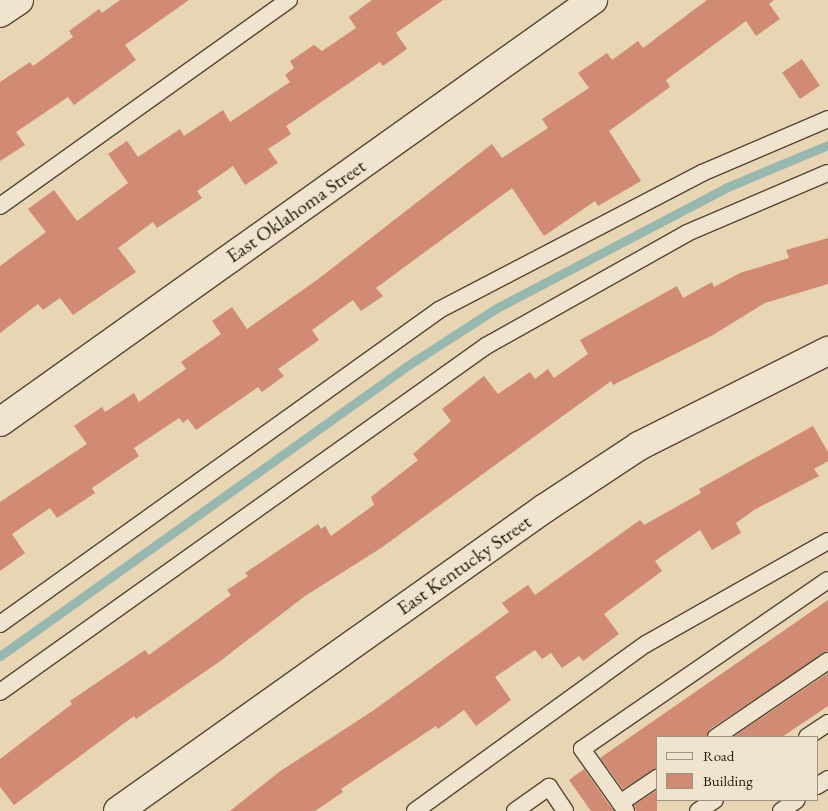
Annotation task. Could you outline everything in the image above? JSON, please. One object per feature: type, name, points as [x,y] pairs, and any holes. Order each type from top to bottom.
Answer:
[{"type":"street","points":[[0,13],[19,0]]},
{"type":"street","name":"East Oklahoma Street","points":[[0,422],[593,0]]},
{"type":"street","name":"East Kentucky Street","points":[[118,811],[544,508],[639,446],[828,351]]},
{"type":"lane","points":[[0,206],[289,0]]},
{"type":"lane","points":[[0,624],[439,310],[702,173],[828,119]]},
{"type":"lane","points":[[0,692],[486,346],[687,233],[828,173]]},
{"type":"lane","points":[[415,811],[646,644],[828,541]]},
{"type":"lane","points":[[656,779],[623,807],[582,749],[828,580]]},
{"type":"lane","points":[[717,736],[828,661]]},
{"type":"lane","points":[[808,736],[828,723]]},
{"type":"lane","points":[[520,809],[549,787],[565,811]]},
{"type":"lane","points":[[698,811],[713,801]]},
{"type":"lane","points":[[781,811],[796,801]]},
{"type":"building","points":[[120,0],[189,0],[125,45],[136,60],[74,105],[68,97],[16,132],[25,145],[0,161],[0,82],[30,62],[33,66],[73,37],[69,31],[99,9],[102,13]]},
{"type":"building","points":[[372,0],[443,0],[396,33],[407,49],[383,66],[380,62],[286,126],[291,134],[268,149],[278,163],[245,185],[233,166],[197,191],[202,198],[157,228],[153,222],[118,248],[136,272],[73,315],[60,298],[43,310],[38,304],[0,333],[0,266],[46,232],[28,209],[54,190],[77,221],[128,183],[108,154],[127,141],[138,157],[180,129],[184,136],[223,110],[230,122],[290,82],[285,75],[294,68],[290,61],[314,45],[322,51],[356,28],[349,17]]},
{"type":"building","points":[[707,0],[774,0],[769,4],[780,19],[756,36],[746,21],[666,80],[670,87],[609,131],[641,181],[598,206],[595,201],[544,236],[512,188],[376,288],[383,296],[361,311],[353,300],[312,330],[319,340],[278,369],[284,376],[262,392],[258,387],[196,430],[188,419],[183,423],[179,418],[134,448],[139,456],[92,488],[95,493],[57,518],[50,508],[12,534],[25,553],[0,571],[0,502],[87,444],[74,426],[102,407],[105,412],[134,393],[139,402],[186,369],[181,362],[221,334],[212,321],[232,307],[247,329],[317,280],[492,144],[502,158],[548,128],[542,119],[589,88],[578,73],[607,53],[612,60],[638,41],[643,48]]},
{"type":"building","points":[[802,59],[820,86],[800,99],[782,72]]},
{"type":"building","points":[[828,238],[828,284],[765,303],[713,335],[613,385],[611,381],[381,548],[305,596],[219,662],[136,719],[134,716],[14,805],[0,787],[0,759],[72,704],[70,701],[145,650],[149,655],[231,595],[227,590],[248,576],[245,573],[318,524],[321,529],[325,526],[331,536],[374,505],[371,497],[418,460],[413,454],[451,421],[442,409],[484,376],[498,394],[530,372],[535,379],[548,369],[554,378],[588,354],[580,340],[677,286],[683,298],[712,282],[714,287],[740,273],[789,258],[786,250]]},
{"type":"building","points":[[813,426],[828,452],[828,461],[814,469],[819,476],[754,510],[736,523],[741,533],[712,550],[700,530],[655,561],[662,571],[604,614],[619,634],[583,661],[579,656],[562,668],[551,653],[542,659],[535,650],[495,677],[511,700],[476,726],[464,710],[438,729],[436,726],[341,789],[343,792],[315,811],[230,811],[279,772],[374,710],[509,612],[502,603],[528,585],[535,595],[640,520],[644,525],[701,493],[699,489]]},
{"type":"building","points":[[828,600],[828,651],[710,729],[706,736],[656,736],[656,769],[623,789],[600,758]]},
{"type":"building","points":[[828,673],[828,706],[783,736],[734,736]]},
{"type":"building","points":[[584,769],[614,811],[591,811],[569,780]]},
{"type":"building","points":[[656,791],[657,811],[636,811],[634,805]]},
{"type":"waterway","points":[[0,656],[410,364],[495,309],[725,188],[828,145]]}]
